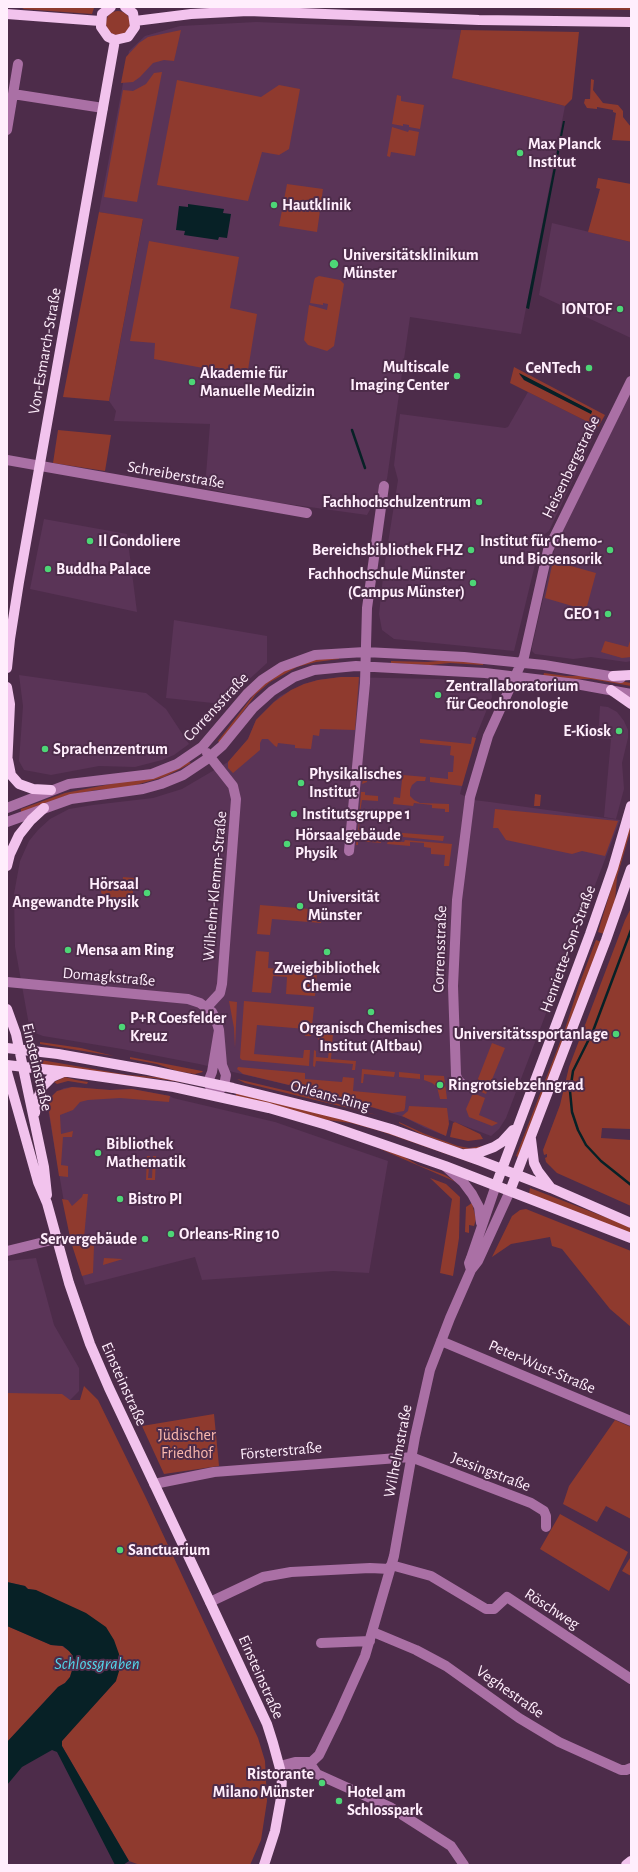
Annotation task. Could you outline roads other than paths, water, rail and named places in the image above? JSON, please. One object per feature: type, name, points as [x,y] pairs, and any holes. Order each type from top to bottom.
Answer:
[{"type":"main road","points":[[111,7],[102,14],[100,21],[103,32],[108,37],[115,40],[128,37],[135,27],[133,13],[125,7]]},
{"type":"main road","points":[[135,21],[191,14],[248,11],[479,20],[631,22]]},
{"type":"main road","points":[[7,14],[100,21]]},
{"type":"main road","name":"Von-Esmarch-Straße","points":[[7,668],[11,632],[115,40]]},
{"type":"main road","points":[[613,676],[631,675]]},
{"type":"main road","points":[[7,686],[10,704],[7,763],[11,775],[17,782],[33,789],[51,790]]},
{"type":"main road","points":[[611,690],[631,704]]},
{"type":"main road","name":"Henriette-Son-Straße","points":[[496,1185],[606,888],[631,806]]},
{"type":"main road","points":[[7,866],[10,854],[19,835],[31,820],[44,808]]},
{"type":"main road","name":"Henriette-Son-Straße","points":[[516,1174],[606,940],[631,869]]},
{"type":"main road","name":"Einsteinstraße","points":[[7,1010],[19,1049],[36,1127],[46,1179],[47,1204]]},
{"type":"main road","name":"Orléans-Ring","points":[[7,1048],[80,1058],[208,1082],[225,1081],[343,1114],[464,1154],[551,1188],[631,1223]]},
{"type":"main road","name":"Orléans-Ring","points":[[7,1065],[160,1085],[214,1095],[299,1117],[445,1166],[631,1238]]},
{"type":"main road","name":"Einsteinstraße","points":[[7,1072],[38,1182],[47,1204],[69,1283],[90,1344],[267,1724],[281,1771]]},
{"type":"main road","points":[[36,1127],[36,1107],[41,1090],[52,1077],[68,1072]]},
{"type":"main road","points":[[464,1154],[484,1151],[498,1145],[518,1124]]},
{"type":"main road","points":[[530,1135],[531,1153],[534,1163],[551,1188]]},
{"type":"main road","name":"Wilhelmstraße","points":[[510,1191],[516,1174]]},
{"type":"main road","points":[[264,1865],[275,1831],[281,1798],[281,1771]]},
{"type":"main road","points":[[626,1865],[631,1861]]},
{"type":"street","points":[[7,130],[18,64]]},
{"type":"street","points":[[14,94],[103,108]]},
{"type":"street","name":"Heisenbergstraße","points":[[522,662],[548,550],[631,381]]},
{"type":"street","name":"Schreiberstraße","points":[[7,460],[307,513]]},
{"type":"street","points":[[349,851],[365,667],[367,608],[384,486]]},
{"type":"street","name":"Corrensstraße","points":[[7,808],[51,790],[83,782],[152,774],[177,764],[202,746],[253,688],[276,670],[315,655],[365,652],[464,657],[522,662],[631,679]]},
{"type":"street","name":"Corrensstraße","points":[[464,1086],[458,1080],[456,1075],[453,992],[457,900],[468,804],[488,736],[522,662]]},
{"type":"street","name":"Corrensstraße","points":[[7,822],[59,802],[87,795],[126,792],[161,784],[189,772],[210,757],[225,742],[258,703],[272,691],[288,680],[301,674],[320,669],[365,667],[444,670],[516,676],[631,694]]},
{"type":"street","name":"Wilhelm-Klemm-Straße","points":[[202,746],[233,786],[236,799],[220,993],[207,1007]]},
{"type":"street","name":"Domagkstraße","points":[[7,982],[188,999],[197,1001],[207,1007]]},
{"type":"street","points":[[207,1007],[216,1020],[218,1030],[222,1065],[225,1081],[214,1095],[208,1082],[212,1072],[218,1030]]},
{"type":"street","name":"Wilhelmstraße","points":[[445,1166],[463,1182],[472,1194],[479,1207],[481,1227]]},
{"type":"street","name":"Wilhelmstraße","points":[[471,1270],[470,1263],[496,1185]]},
{"type":"street","name":"Wilhelmstraße","points":[[281,1771],[304,1769],[309,1762],[318,1755],[350,1690],[371,1636],[390,1567],[426,1386],[441,1342],[471,1270],[478,1261],[510,1191]]},
{"type":"street","points":[[7,1251],[56,1238]]},
{"type":"street","name":"Peter-Wust-Straße","points":[[441,1342],[631,1421]]},
{"type":"street","name":"Försterstraße","points":[[154,1484],[214,1472],[411,1457]]},
{"type":"street","name":"Jessingstraße","points":[[411,1457],[530,1503],[544,1511],[546,1516],[546,1527]]},
{"type":"street","points":[[210,1602],[263,1577],[291,1572],[390,1567]]},
{"type":"street","name":"Röschweg","points":[[390,1567],[431,1576],[486,1610],[494,1610],[507,1597],[631,1679]]},
{"type":"street","points":[[321,1643],[371,1636]]},
{"type":"street","name":"Veghestraße","points":[[371,1636],[416,1650],[441,1663],[519,1718],[559,1742],[621,1770],[631,1768]]},
{"type":"street","points":[[309,1762],[317,1774],[390,1807],[451,1846],[464,1865]]},
{"type":"water","points":[[563,121],[565,121],[529,309],[526,308]]},
{"type":"water","points":[[188,204],[224,209],[223,213],[231,214],[227,238],[219,237],[218,240],[184,235],[185,231],[176,230],[179,206],[188,207]]},
{"type":"water","points":[[519,373],[592,411],[591,414],[524,380]]},
{"type":"water","name":"Schlossgraben","points":[[7,1582],[36,1590],[86,1613],[106,1627],[114,1640],[119,1654],[120,1668],[116,1681],[62,1741],[62,1746],[129,1861],[123,1865],[115,1865],[57,1752],[52,1750],[22,1767],[7,1785],[7,1742],[58,1687],[65,1683],[70,1677],[74,1664],[73,1656],[63,1646],[51,1645],[7,1626]]},
{"type":"waterway","points":[[352,430],[365,468]]},
{"type":"waterway","points":[[631,930],[593,1031],[573,1071],[570,1091],[572,1112],[578,1130],[586,1145],[601,1161],[631,1185]]},
{"type":"place","name":"Max Planck Institut","points":[[520,153]]},
{"type":"place","name":"Hautklinik","points":[[274,205]]},
{"type":"place","name":"Universitätsklinikum Münster","points":[[334,264]]},
{"type":"place","name":"IONTOF","points":[[620,309]]},
{"type":"place","name":"CeNTech","points":[[589,368]]},
{"type":"place","name":"Multiscale Imaging Center","points":[[457,376]]},
{"type":"place","name":"Akademie für Manuelle Medizin","points":[[192,382]]},
{"type":"place","name":"Fachhochschulzentrum","points":[[479,502]]},
{"type":"place","name":"Il Gondoliere","points":[[90,541]]},
{"type":"place","name":"Bereichsbibliothek FHZ","points":[[471,550]]},
{"type":"place","name":"Institut für Chemo- und Biosensorik","points":[[610,550]]},
{"type":"place","name":"Buddha Palace","points":[[48,569]]},
{"type":"place","name":"Fachhochschule Münster (Campus Münster)","points":[[473,583]]},
{"type":"place","name":"GEO 1","points":[[608,614]]},
{"type":"place","name":"Zentrallaboratorium für Geochronologie","points":[[438,695]]},
{"type":"place","name":"E-Kiosk","points":[[619,731]]},
{"type":"place","name":"Sprachenzentrum","points":[[45,749]]},
{"type":"place","name":"Physikalisches Institut","points":[[301,783]]},
{"type":"place","name":"Institutsgruppe 1","points":[[294,814]]},
{"type":"place","name":"Hörsaalgebäude Physik","points":[[287,844]]},
{"type":"place","name":"Hörsaal Angewandte Physik","points":[[147,893]]},
{"type":"place","name":"Universität Münster","points":[[300,906]]},
{"type":"place","name":"Mensa am Ring","points":[[68,950]]},
{"type":"place","name":"Zweigbibliothek Chemie","points":[[327,952]]},
{"type":"place","name":"Organisch Chemisches Institut (Altbau)","points":[[371,1012]]},
{"type":"place","name":"P+R Coesfelder Kreuz","points":[[122,1027]]},
{"type":"place","name":"Universitätssportanlage","points":[[616,1034]]},
{"type":"place","name":"Ringrotsiebzehngrad","points":[[440,1085]]},
{"type":"place","name":"Bibliothek Mathematik","points":[[98,1153]]},
{"type":"place","name":"Bistro PI","points":[[120,1199]]},
{"type":"place","name":"Orleans-Ring 10","points":[[171,1234]]},
{"type":"place","name":"Servergebäude","points":[[145,1239]]},
{"type":"place","name":"Sanctuarium","points":[[120,1550]]},
{"type":"place","name":"Ristorante Milano Münster","points":[[322,1783]]},
{"type":"place","name":"Hotel am Schlosspark","points":[[339,1801]]},
{"type":"park label","name":"Jüdischer Friedhof","points":[[187,1444]]}]
